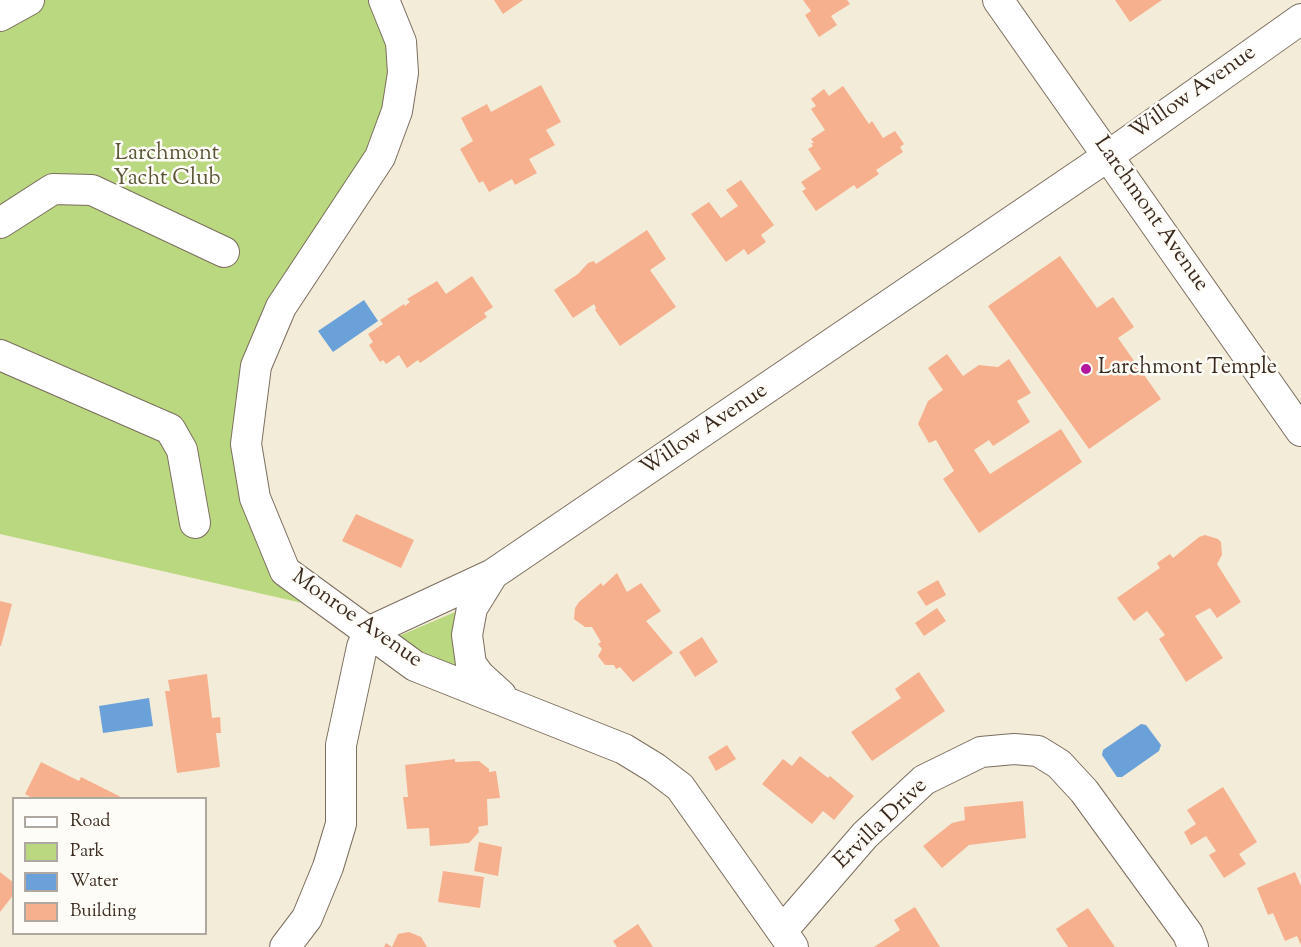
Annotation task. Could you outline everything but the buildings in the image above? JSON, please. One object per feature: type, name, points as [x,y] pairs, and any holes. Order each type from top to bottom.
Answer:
[{"type":"street","points":[[0,16],[29,0]]},
{"type":"street","name":"Monroe Avenue","points":[[384,0],[401,42],[403,74],[397,111],[380,157],[281,307],[256,366],[246,444],[255,498],[285,571],[415,666],[624,749],[655,768],[680,787],[788,939]]},
{"type":"street","name":"Larchmont Avenue","points":[[998,0],[1301,431]]},
{"type":"street","name":"Willow Avenue","points":[[368,632],[493,574],[1108,156],[1301,19]]},
{"type":"street","points":[[0,223],[53,189],[92,190],[224,252]]},
{"type":"street","points":[[0,355],[170,429],[182,450],[195,522]]},
{"type":"street","points":[[493,574],[472,608],[467,635],[468,650],[471,664],[479,675],[510,703]]},
{"type":"street","points":[[285,947],[307,918],[328,867],[341,824],[342,745],[362,647],[368,632]]},
{"type":"street","name":"Ervilla Drive","points":[[788,939],[865,835],[924,780],[981,752],[1014,748],[1038,751],[1059,764],[1084,791],[1188,934],[1193,947]]},
{"type":"green space","name":"Larchmont Yacht Club","points":[[0,0],[380,0],[398,43],[393,107],[286,292],[241,439],[280,571],[333,610],[0,534]]},
{"type":"green space","points":[[462,609],[472,674],[426,660],[392,639]]},
{"type":"water","points":[[364,300],[378,321],[333,352],[318,331]]},
{"type":"water","points":[[149,698],[153,726],[103,733],[99,706]]},
{"type":"water","points":[[1141,724],[1146,725],[1161,745],[1159,751],[1122,777],[1117,777],[1102,755],[1103,750]]},
{"type":"place","name":"Larchmont Temple","points":[[1086,369]]}]
